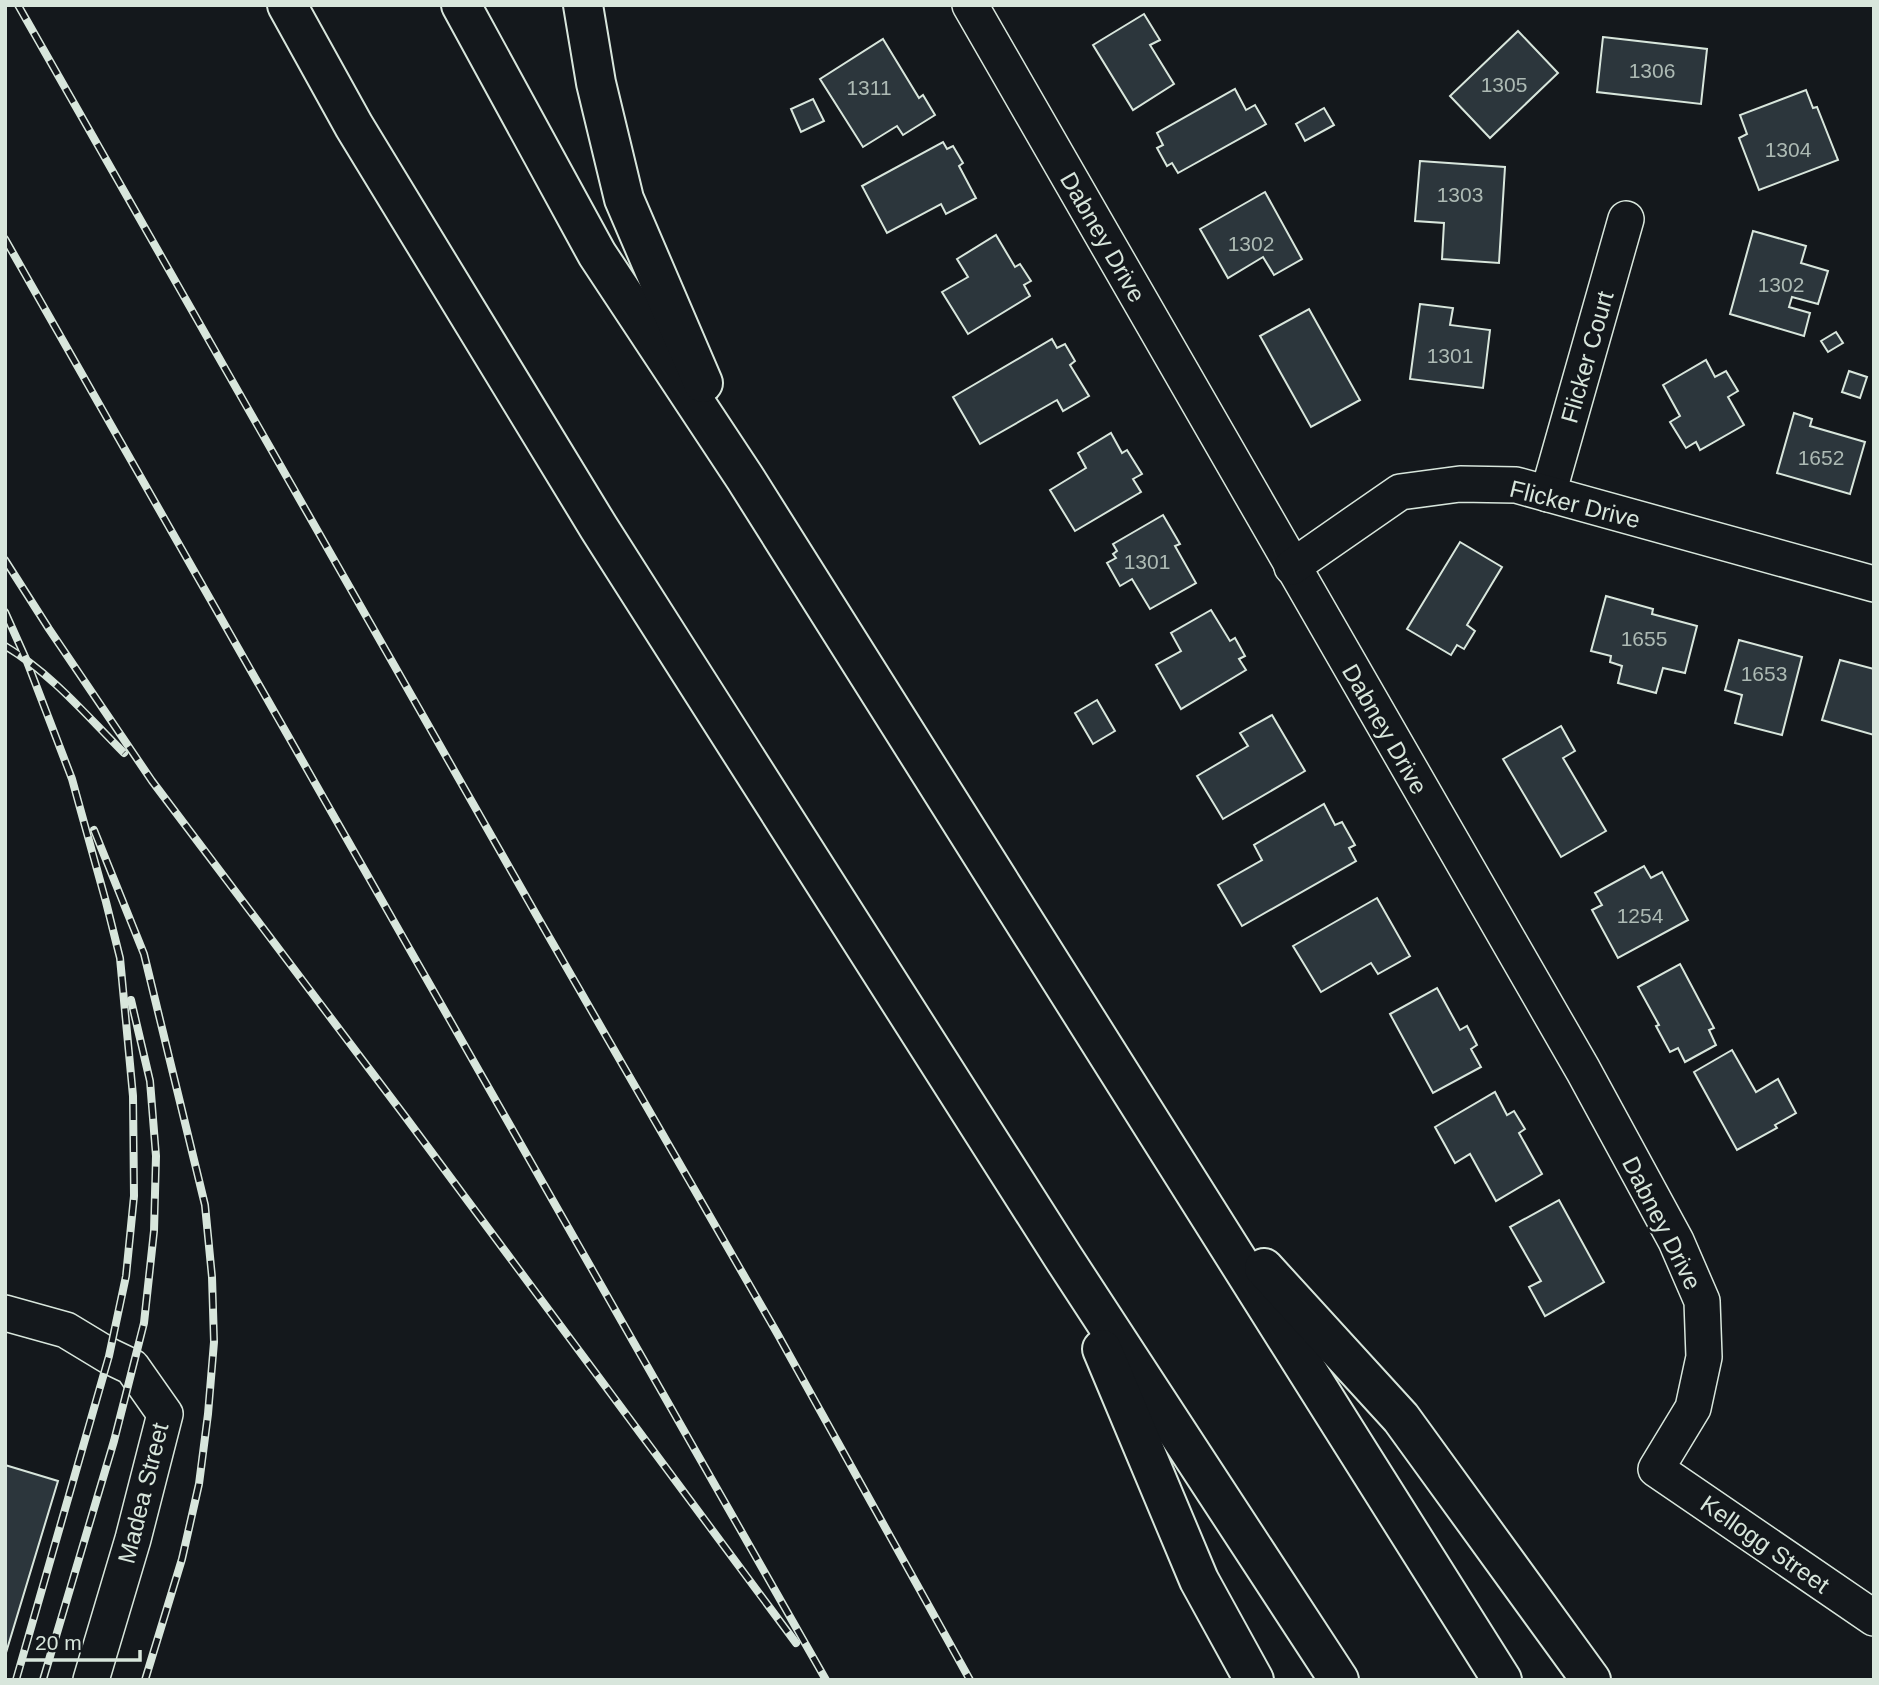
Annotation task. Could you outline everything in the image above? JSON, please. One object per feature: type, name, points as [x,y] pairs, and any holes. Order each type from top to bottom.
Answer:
[{"type":"highway","points":[[288,5],[354,126],[599,528],[1063,1257],[1339,1680]]},
{"type":"highway","points":[[461,5],[597,254],[745,478],[1502,1680]]},
{"type":"highway","points":[[583,5],[596,83],[624,199],[745,478]]},
{"type":"highway","points":[[1198,1196],[1401,1418],[1591,1680]]},
{"type":"highway","points":[[1063,1257],[1199,1580],[1254,1680]]},
{"type":"street","name":"Dabney Drive","points":[[970,5],[1583,1070],[1676,1241],[1702,1301],[1704,1357],[1693,1408],[1656,1469]]},
{"type":"street","name":"Flicker Court","points":[[1548,494],[1626,219]]},
{"type":"street","name":"Flicker Drive","points":[[1292,567],[1400,492],[1460,484],[1516,485],[1874,584]]},
{"type":"street","name":"Madea Street","points":[[5,1313],[66,1330],[132,1367],[165,1414],[133,1539],[91,1680]]},
{"type":"street","name":"Kellogg Street","points":[[1656,1469],[1874,1618]]},
{"type":"building","points":[[1144,14],[1160,40],[1150,45],[1174,84],[1133,110],[1093,45]]},
{"type":"building","points":[[1518,31],[1558,73],[1490,138],[1450,96]]},
{"type":"building","points":[[1603,37],[1707,49],[1701,104],[1597,92]]},
{"type":"building","points":[[883,39],[919,98],[923,95],[935,115],[903,135],[897,126],[863,147],[820,79]]},
{"type":"building","points":[[1235,89],[1246,110],[1255,105],[1266,124],[1178,173],[1172,163],[1167,166],[1157,148],[1163,145],[1157,133]]},
{"type":"building","points":[[1806,90],[1813,108],[1817,107],[1838,160],[1759,190],[1739,138],[1747,134],[1740,115]]},
{"type":"building","points":[[813,99],[824,121],[801,132],[791,109]]},
{"type":"building","points":[[1324,108],[1334,125],[1305,141],[1296,124]]},
{"type":"building","points":[[943,142],[947,149],[953,146],[963,163],[959,166],[976,198],[946,214],[941,204],[887,233],[862,186]]},
{"type":"building","points":[[1420,161],[1505,167],[1499,263],[1442,259],[1444,223],[1415,221]]},
{"type":"building","points":[[1265,192],[1302,259],[1274,275],[1263,257],[1228,278],[1200,229]]},
{"type":"building","points":[[1753,231],[1806,246],[1801,263],[1828,271],[1818,304],[1792,297],[1789,307],[1810,313],[1804,336],[1730,314]]},
{"type":"building","points":[[996,235],[1015,267],[1020,264],[1031,281],[1024,285],[1030,296],[968,334],[942,292],[968,277],[957,259]]},
{"type":"building","points":[[1420,304],[1453,308],[1450,325],[1490,330],[1483,388],[1410,379]]},
{"type":"building","points":[[1309,309],[1360,400],[1311,427],[1260,336]]},
{"type":"building","points":[[1836,332],[1843,343],[1828,352],[1821,341]]},
{"type":"building","points":[[1052,339],[1057,348],[1065,344],[1075,361],[1070,365],[1089,396],[1063,411],[1057,400],[980,444],[953,397]]},
{"type":"building","points":[[1706,360],[1715,377],[1726,371],[1738,391],[1728,397],[1744,425],[1700,450],[1696,442],[1686,448],[1670,422],[1680,416],[1663,385]]},
{"type":"building","points":[[1849,371],[1867,377],[1860,398],[1842,392]]},
{"type":"building","points":[[1794,413],[1812,419],[1810,426],[1865,442],[1850,494],[1777,473]]},
{"type":"building","points":[[1111,433],[1122,453],[1127,450],[1142,474],[1133,479],[1141,492],[1075,531],[1050,490],[1086,468],[1078,453]]},
{"type":"building","points":[[1163,515],[1180,544],[1175,546],[1196,583],[1150,609],[1132,579],[1120,586],[1107,563],[1116,558],[1113,554],[1117,551],[1113,544]]},
{"type":"building","points":[[1460,542],[1502,567],[1467,625],[1475,631],[1464,649],[1457,645],[1451,655],[1407,629]]},
{"type":"building","points":[[1606,596],[1653,609],[1652,614],[1697,626],[1685,673],[1663,668],[1656,693],[1618,683],[1622,666],[1610,662],[1611,656],[1591,651]]},
{"type":"building","points":[[1211,610],[1230,641],[1235,638],[1245,656],[1239,659],[1246,670],[1181,709],[1156,665],[1181,651],[1171,633]]},
{"type":"building","points":[[1739,640],[1802,657],[1782,735],[1735,723],[1742,695],[1725,690]]},
{"type":"building","points":[[1840,660],[1874,669],[1874,735],[1822,720]]},
{"type":"building","points":[[1097,700],[1115,731],[1093,744],[1075,713]]},
{"type":"building","points":[[1272,715],[1305,771],[1223,819],[1197,776],[1248,746],[1240,733]]},
{"type":"building","points":[[1561,726],[1575,751],[1563,758],[1606,831],[1561,857],[1503,759]]},
{"type":"building","points":[[1324,804],[1335,825],[1342,822],[1355,845],[1349,848],[1356,861],[1242,926],[1218,885],[1262,860],[1254,845]]},
{"type":"building","points":[[1644,866],[1651,878],[1662,872],[1688,920],[1618,958],[1592,910],[1602,905],[1595,893]]},
{"type":"building","points":[[1377,898],[1410,956],[1378,974],[1371,963],[1321,992],[1293,946]]},
{"type":"building","points":[[1680,964],[1714,1028],[1709,1030],[1716,1045],[1685,1062],[1678,1048],[1670,1052],[1638,987]]},
{"type":"building","points":[[1437,988],[1460,1030],[1467,1026],[1477,1045],[1471,1049],[1481,1067],[1433,1093],[1390,1014]]},
{"type":"building","points":[[1732,1050],[1756,1092],[1778,1079],[1796,1113],[1775,1125],[1777,1128],[1737,1150],[1694,1072]]},
{"type":"building","points":[[1495,1092],[1507,1115],[1514,1111],[1525,1129],[1519,1133],[1542,1174],[1496,1201],[1470,1154],[1455,1163],[1435,1127]]},
{"type":"building","points":[[1559,1200],[1604,1282],[1545,1316],[1529,1287],[1541,1281],[1510,1227]]},
{"type":"building","points":[[5,1465],[58,1481],[5,1656]]},
{"type":"railway","points":[[18,5],[777,1333],[970,1680]]},
{"type":"railway","points":[[5,239],[826,1680]]},
{"type":"railway","points":[[5,560],[152,781],[796,1643]]},
{"type":"railway","points":[[5,612],[72,779],[106,902],[120,958],[133,1096],[134,1196],[126,1276],[109,1356],[16,1680]]},
{"type":"railway","points":[[5,646],[53,682],[124,753]]},
{"type":"railway","points":[[94,830],[144,954],[205,1205],[212,1277],[214,1342],[199,1484],[182,1559],[145,1680]]},
{"type":"railway","points":[[43,1680],[114,1441],[144,1323],[154,1231],[156,1156],[150,1081],[131,1000]]}]
